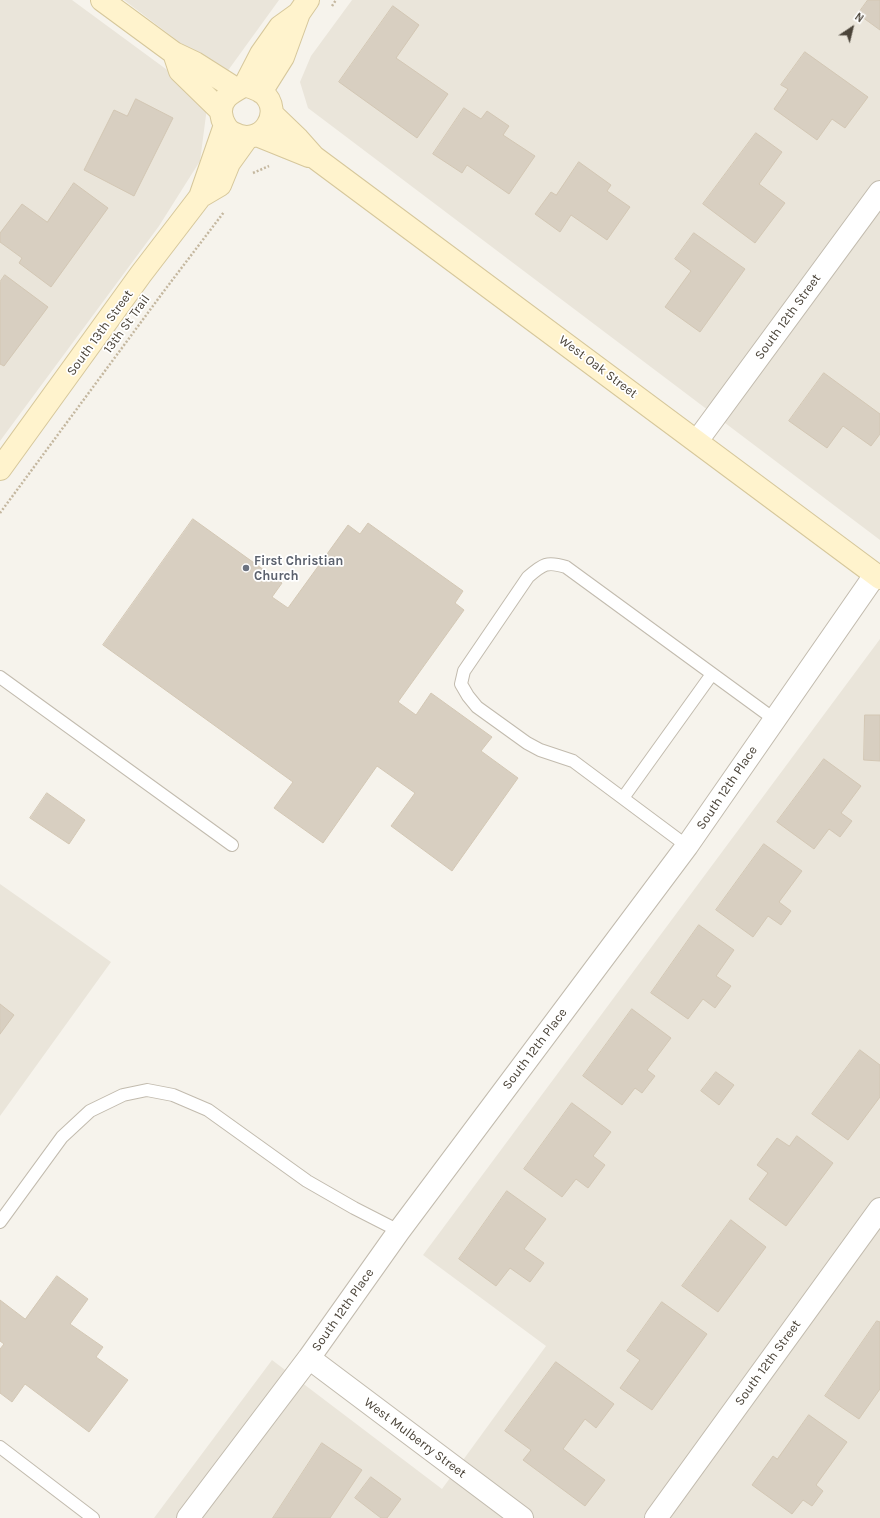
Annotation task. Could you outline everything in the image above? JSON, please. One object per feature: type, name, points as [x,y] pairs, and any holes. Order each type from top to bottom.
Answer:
[{"type":"street","points":[[102,0],[174,53],[267,98],[271,106],[272,114],[267,127],[252,136],[238,136],[230,132],[223,118],[180,71],[174,53]]},
{"type":"street","points":[[223,118],[225,98],[247,89],[283,58],[304,7]]},
{"type":"street","name":"West Oak Street","points":[[272,114],[298,138],[314,158],[878,576]]},
{"type":"street","name":"South 13th Street","points":[[0,469],[200,197],[223,118]]},
{"type":"street","name":"South 13th Street","points":[[200,197],[220,185],[229,163],[252,136]]},
{"type":"street","name":"West Oak Street","points":[[252,136],[314,158]]},
{"type":"street","name":"South 12th Street","points":[[697,441],[880,192]]},
{"type":"street","name":"South 12th Place","points":[[188,1518],[308,1358],[398,1230],[687,846],[774,719],[878,576]]},
{"type":"street","name":"South 12th Street","points":[[656,1518],[880,1209]]},
{"type":"street","name":"West Mulberry Street","points":[[308,1358],[522,1518]]},
{"type":"lane","points":[[687,846],[573,761],[540,750],[527,743],[477,707],[468,696],[461,684],[464,671],[528,577],[540,567],[553,563],[566,567],[774,719]]},
{"type":"lane","points":[[623,798],[712,674]]},
{"type":"lane","points":[[0,677],[232,845]]},
{"type":"lane","points":[[0,1222],[62,1137],[90,1111],[123,1095],[147,1090],[173,1095],[208,1110],[307,1180],[354,1208],[398,1230]]},
{"type":"lane","points":[[0,1447],[93,1518]]},
{"type":"path","points":[[250,178],[254,172],[275,164]]},
{"type":"path","name":"13th St Trail","points":[[0,514],[164,291],[226,210]]},
{"type":"shaded area","points":[[0,0],[72,0],[208,100],[200,161],[159,226],[0,441]]},
{"type":"shaded area","points":[[124,0],[279,0],[224,76]]},
{"type":"shaded area","points":[[352,0],[880,0],[880,540],[308,108],[300,82],[311,56]]},
{"type":"shaded area","points":[[880,639],[880,1518],[154,1518],[272,1360],[442,1489],[546,1346],[423,1255]]},
{"type":"shaded area","points":[[0,884],[111,962],[0,1116]]},
{"type":"building","points":[[868,0],[880,0],[880,30],[858,14]]},
{"type":"building","points":[[393,6],[419,25],[396,58],[448,94],[417,138],[339,82]]},
{"type":"building","points":[[805,52],[868,97],[845,128],[832,119],[817,140],[774,109],[788,89],[781,85]]},
{"type":"building","points":[[136,99],[173,118],[134,196],[84,170],[114,110],[127,116]]},
{"type":"building","points":[[464,108],[481,119],[487,111],[509,126],[503,135],[535,156],[509,194],[467,165],[462,173],[433,154]]},
{"type":"building","points":[[756,133],[782,152],[759,184],[785,203],[755,243],[703,204]]},
{"type":"building","points":[[579,162],[611,185],[607,191],[630,207],[607,240],[571,215],[560,232],[535,214],[551,192],[556,195]]},
{"type":"building","points":[[74,183],[108,208],[51,287],[19,263],[22,258],[0,242],[0,233],[22,204],[47,222]]},
{"type":"building","points":[[694,233],[745,269],[700,332],[665,307],[691,271],[675,259]]},
{"type":"building","points":[[5,275],[48,307],[4,366],[0,364],[0,282]]},
{"type":"building","points":[[824,373],[880,414],[880,434],[871,446],[843,426],[827,448],[789,421]]},
{"type":"building","points":[[193,519],[282,583],[272,597],[288,608],[348,525],[360,534],[368,523],[463,591],[455,603],[464,610],[398,702],[416,715],[431,693],[492,737],[481,751],[518,778],[452,871],[391,826],[415,793],[377,766],[323,843],[274,808],[293,782],[103,645]]},
{"type":"building","points":[[865,715],[880,715],[880,761],[864,760]]},
{"type":"building","points":[[824,759],[861,786],[841,813],[852,821],[840,837],[829,829],[814,849],[777,822]]},
{"type":"building","points":[[47,793],[85,820],[69,844],[30,818]]},
{"type":"building","points":[[764,844],[802,871],[779,902],[791,911],[781,925],[768,916],[753,937],[716,910]]},
{"type":"building","points":[[699,925],[734,950],[716,976],[731,986],[715,1008],[703,999],[688,1019],[651,993]]},
{"type":"building","points":[[0,1004],[14,1015],[0,1034]]},
{"type":"building","points":[[632,1009],[671,1038],[647,1070],[655,1076],[642,1093],[635,1088],[622,1105],[583,1076]]},
{"type":"building","points":[[860,1050],[880,1065],[880,1097],[848,1140],[812,1114]]},
{"type":"building","points":[[716,1072],[734,1085],[719,1105],[701,1091]]},
{"type":"building","points":[[572,1103],[611,1132],[593,1156],[605,1165],[588,1188],[576,1179],[562,1197],[524,1169]]},
{"type":"building","points":[[797,1136],[833,1163],[786,1226],[749,1199],[768,1173],[757,1165],[777,1138],[789,1146]]},
{"type":"building","points":[[507,1191],[546,1219],[524,1249],[544,1263],[530,1282],[510,1268],[496,1286],[459,1259]]},
{"type":"building","points":[[731,1220],[766,1247],[718,1312],[682,1286]]},
{"type":"building","points":[[57,1276],[88,1299],[70,1324],[103,1347],[96,1357],[128,1380],[89,1432],[25,1384],[12,1402],[0,1393],[0,1349],[4,1344],[0,1341],[0,1300],[25,1319]]},
{"type":"building","points":[[662,1302],[707,1334],[652,1410],[620,1388],[640,1360],[627,1351]]},
{"type":"building","points":[[877,1321],[880,1322],[880,1389],[859,1419],[825,1396]]},
{"type":"building","points":[[556,1362],[614,1404],[596,1428],[585,1419],[563,1449],[605,1480],[585,1506],[523,1460],[531,1450],[505,1431]]},
{"type":"building","points":[[809,1415],[847,1442],[816,1485],[823,1491],[812,1506],[803,1500],[792,1514],[752,1485],[773,1456],[777,1459]]},
{"type":"building","points":[[322,1443],[362,1470],[330,1518],[273,1518]]},
{"type":"building","points":[[371,1477],[401,1499],[387,1518],[381,1518],[355,1498]]},
{"type":"place","name":"First Christian Church","points":[[246,568]]}]
